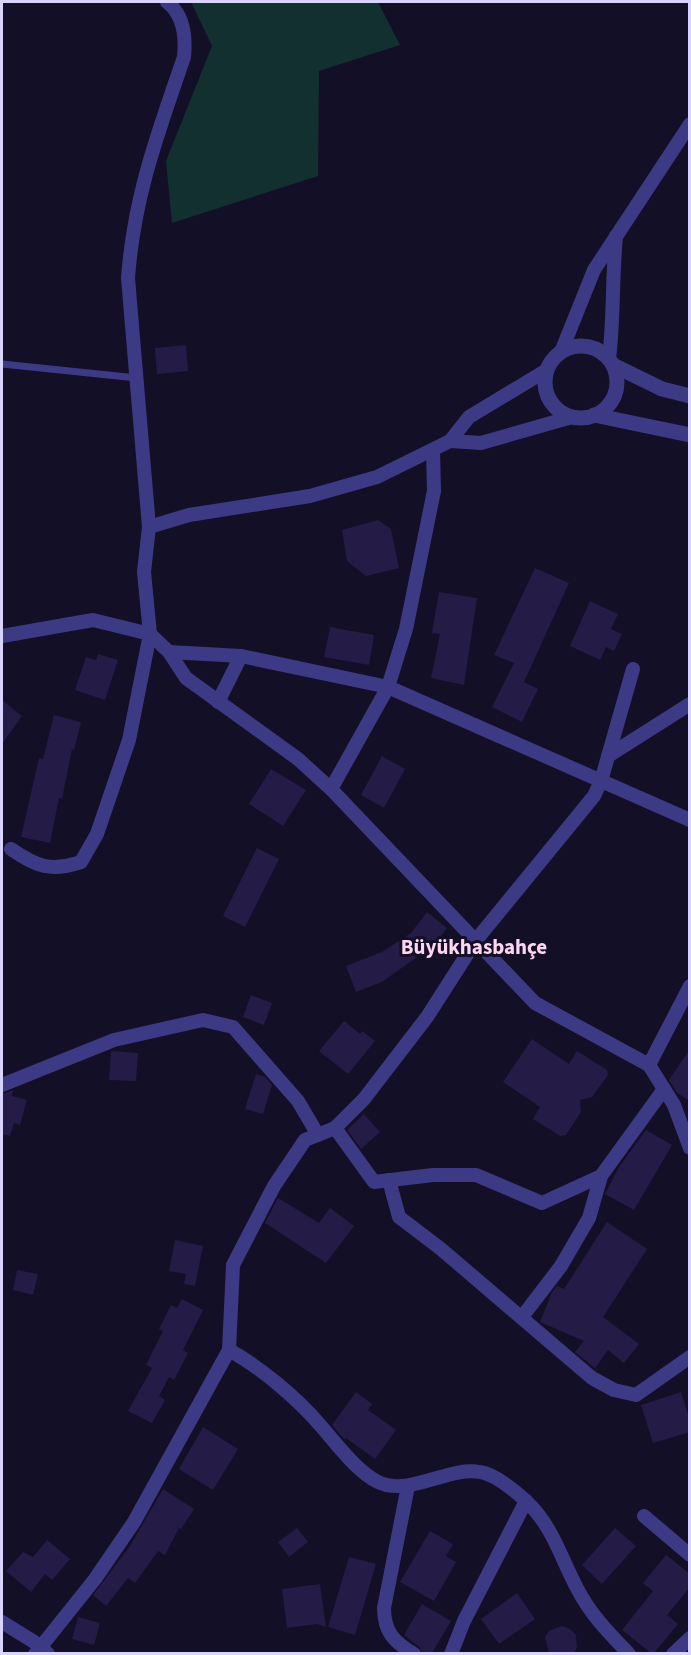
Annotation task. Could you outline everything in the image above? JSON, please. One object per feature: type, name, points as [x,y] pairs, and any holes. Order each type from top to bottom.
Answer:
[{"type":"street","points":[[11,849],[42,867],[63,868],[81,862],[97,834],[129,740],[150,634],[144,572],[150,527],[128,278],[131,242],[144,175],[184,57],[186,37],[180,18],[167,2]]},
{"type":"street","points":[[150,527],[189,515],[310,496],[377,477],[450,441],[469,417],[547,370],[561,352],[594,270],[690,124]]},
{"type":"street","points":[[594,415],[607,407],[615,394],[617,380],[611,362],[613,329],[611,282],[617,232]]},
{"type":"street","points":[[561,352],[582,346],[597,350],[611,362],[662,388],[690,396]]},
{"type":"street","points":[[547,370],[545,385],[549,399],[559,410],[572,417]]},
{"type":"street","points":[[450,441],[481,443],[572,417],[594,415],[690,435]]},
{"type":"street","points":[[331,789],[388,687],[406,630],[434,491],[433,450]]},
{"type":"street","points":[[2,636],[93,620],[150,634],[170,652],[186,678],[298,759],[331,789],[536,1003],[649,1065],[686,1129],[690,1148]]},
{"type":"street","points":[[170,652],[241,656],[388,687],[690,820]]},
{"type":"street","points":[[218,702],[241,656]]},
{"type":"street","points":[[2,1622],[41,1650],[95,1579],[134,1522],[230,1350],[232,1265],[274,1186],[305,1140],[335,1128],[364,1099],[401,1052],[465,961],[477,939],[594,796],[601,780],[633,669]]},
{"type":"street","points":[[608,756],[690,704]]},
{"type":"street","points":[[649,1065],[690,986]]},
{"type":"street","points":[[2,1085],[114,1040],[203,1020],[233,1027],[298,1101],[318,1135]]},
{"type":"street","points":[[522,1317],[561,1266],[589,1218],[601,1176],[664,1089]]},
{"type":"street","points":[[335,1128],[374,1182],[433,1175],[476,1175],[542,1203],[601,1176]]},
{"type":"street","points":[[389,1180],[399,1216],[592,1378],[614,1390],[636,1395],[690,1357]]},
{"type":"street","points":[[230,1350],[249,1361],[319,1423],[340,1451],[378,1482],[408,1486],[480,1471],[526,1501],[547,1524],[594,1618],[629,1653]]},
{"type":"street","points":[[408,1486],[384,1608],[384,1623],[389,1634],[414,1653]]},
{"type":"street","points":[[450,1653],[526,1501]]},
{"type":"street","points":[[644,1516],[690,1555]]},
{"type":"street","points":[[673,1653],[690,1638]]},
{"type":"lane","points":[[2,364],[137,378]]},
{"type":"green space","points":[[191,2],[378,2],[400,45],[319,71],[318,176],[172,223],[166,161],[212,46]]},
{"type":"building","points":[[186,345],[188,371],[157,374],[155,348]]},
{"type":"building","points":[[378,520],[391,529],[399,568],[366,576],[347,561],[342,530]]},
{"type":"building","points":[[535,568],[569,583],[524,682],[538,689],[522,722],[492,707],[514,663],[494,655]]},
{"type":"building","points":[[439,592],[477,598],[464,685],[431,678],[440,634],[432,633]]},
{"type":"building","points":[[590,601],[618,614],[611,629],[622,634],[614,651],[606,647],[600,660],[570,646]]},
{"type":"building","points":[[330,627],[374,635],[369,665],[324,657]]},
{"type":"building","points":[[98,654],[118,660],[105,700],[75,690],[86,657],[96,660]]},
{"type":"building","points":[[2,700],[22,716],[2,744]]},
{"type":"building","points":[[54,715],[81,722],[74,750],[72,749],[62,799],[59,798],[50,843],[21,837],[39,758],[43,759]]},
{"type":"building","points":[[382,756],[405,769],[384,808],[361,795]]},
{"type":"building","points":[[271,769],[306,790],[283,826],[249,804]]},
{"type":"building","points":[[257,848],[279,859],[245,927],[223,916]]},
{"type":"building","points":[[427,912],[447,928],[434,945],[382,982],[356,992],[346,966],[382,952],[411,933]]},
{"type":"building","points":[[251,995],[272,1003],[264,1025],[243,1017]]},
{"type":"building","points":[[344,1021],[360,1034],[362,1031],[375,1041],[348,1074],[319,1051]]},
{"type":"building","points":[[532,1039],[569,1064],[577,1051],[607,1070],[608,1075],[592,1097],[580,1100],[581,1112],[566,1135],[560,1136],[533,1119],[540,1107],[503,1082]]},
{"type":"building","points":[[690,1049],[690,1101],[677,1093],[669,1080]]},
{"type":"building","points":[[111,1051],[138,1053],[136,1081],[109,1080]]},
{"type":"building","points":[[256,1074],[265,1077],[272,1085],[263,1114],[245,1109]]},
{"type":"building","points":[[13,1090],[12,1096],[27,1100],[20,1125],[14,1123],[10,1136],[2,1134],[2,1094]]},
{"type":"building","points":[[364,1114],[380,1132],[361,1149],[347,1130]]},
{"type":"building","points":[[646,1130],[672,1145],[634,1210],[605,1194],[619,1167]]},
{"type":"building","points":[[278,1198],[319,1223],[330,1208],[354,1226],[326,1263],[265,1223]]},
{"type":"building","points":[[607,1222],[647,1249],[603,1317],[639,1344],[624,1363],[608,1350],[595,1368],[575,1352],[584,1341],[540,1322],[552,1292],[557,1286],[564,1289]]},
{"type":"building","points":[[175,1240],[203,1246],[195,1286],[184,1284],[186,1274],[169,1271]]},
{"type":"building","points":[[17,1270],[38,1274],[33,1295],[13,1290]]},
{"type":"building","points":[[182,1299],[203,1310],[183,1350],[188,1353],[174,1380],[169,1377],[159,1396],[165,1400],[152,1423],[128,1411],[152,1368],[146,1365],[163,1331],[159,1329],[171,1305],[177,1308]]},
{"type":"building","points":[[356,1392],[372,1404],[368,1410],[396,1430],[375,1459],[346,1438],[345,1440],[332,1425]]},
{"type":"building","points":[[681,1392],[690,1421],[690,1432],[653,1443],[641,1405]]},
{"type":"building","points":[[203,1427],[238,1449],[213,1490],[179,1469]]},
{"type":"building","points":[[163,1489],[194,1509],[181,1529],[179,1528],[165,1555],[158,1551],[135,1583],[128,1578],[106,1606],[93,1595],[130,1546]]},
{"type":"building","points":[[297,1528],[308,1542],[289,1557],[278,1542]]},
{"type":"building","points":[[615,1528],[636,1546],[602,1584],[582,1565]]},
{"type":"building","points":[[430,1531],[453,1544],[446,1556],[456,1562],[434,1601],[400,1582]]},
{"type":"building","points":[[47,1540],[70,1559],[52,1580],[45,1574],[31,1592],[6,1571],[23,1552],[33,1557]]},
{"type":"building","points":[[666,1555],[690,1574],[690,1587],[667,1615],[678,1624],[654,1653],[651,1653],[622,1630],[653,1591],[643,1583]]},
{"type":"building","points":[[349,1557],[376,1564],[355,1635],[328,1627]]},
{"type":"building","points":[[320,1584],[326,1627],[317,1624],[287,1628],[282,1589]]},
{"type":"building","points":[[517,1593],[535,1619],[499,1644],[481,1619]]},
{"type":"building","points":[[422,1604],[451,1621],[432,1653],[423,1653],[404,1635]]},
{"type":"building","points":[[78,1617],[100,1623],[94,1645],[72,1639]]},
{"type":"building","points":[[562,1626],[570,1629],[576,1635],[577,1648],[574,1653],[549,1653],[545,1637],[549,1631]]},
{"type":"district","name":"Büyükhasbahçe","points":[[474,947]]}]
